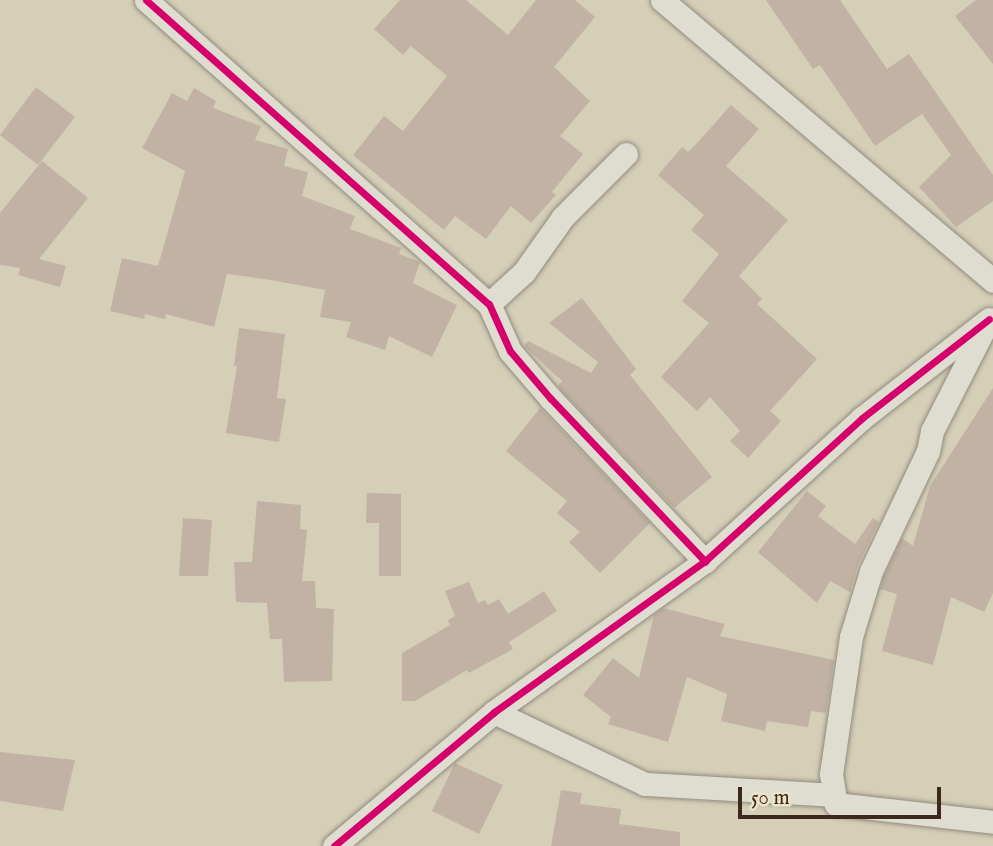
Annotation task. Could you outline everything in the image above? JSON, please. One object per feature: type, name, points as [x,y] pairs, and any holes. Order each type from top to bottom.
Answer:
[{"type":"street","points":[[146,0],[489,304],[510,351],[551,399],[705,561]]},
{"type":"street","points":[[662,0],[993,281]]},
{"type":"street","points":[[489,304],[524,272],[563,217],[626,154]]},
{"type":"street","points":[[334,846],[494,712],[705,561],[862,418],[991,317]]},
{"type":"street","points":[[991,317],[932,431],[928,451],[871,571],[851,637],[831,774],[836,804],[993,822]]},
{"type":"street","points":[[494,712],[645,783],[833,795]]},
{"type":"building","points":[[400,0],[466,0],[508,35],[536,0],[575,0],[595,17],[554,67],[590,101],[560,136],[583,154],[552,192],[556,195],[531,223],[511,206],[486,239],[455,216],[444,230],[353,155],[384,116],[403,131],[447,76],[411,46],[403,55],[374,29]]},
{"type":"building","points":[[766,0],[840,0],[887,69],[909,54],[993,175],[993,201],[956,227],[919,187],[951,155],[922,114],[875,146],[820,65],[813,69]]},
{"type":"building","points":[[976,0],[993,0],[993,64],[955,16]]},
{"type":"building","points":[[36,87],[75,117],[38,165],[0,135]]},
{"type":"building","points":[[194,88],[216,101],[213,108],[261,126],[255,140],[288,149],[284,166],[308,172],[302,196],[355,216],[350,229],[401,248],[399,254],[420,262],[413,283],[457,305],[432,357],[389,336],[385,350],[346,337],[351,322],[320,317],[325,290],[265,279],[227,274],[214,327],[166,314],[165,319],[145,314],[144,319],[110,311],[122,258],[158,266],[185,171],[142,148],[172,93],[187,101]]},
{"type":"building","points":[[731,105],[759,129],[726,166],[788,220],[739,276],[762,299],[757,304],[817,359],[770,411],[781,421],[748,458],[730,441],[740,431],[710,397],[697,411],[661,377],[709,323],[682,301],[719,254],[691,230],[704,215],[658,175],[682,147],[688,152]]},
{"type":"building","points":[[42,161],[88,198],[39,259],[66,266],[60,287],[18,275],[20,268],[0,265],[0,213]]},
{"type":"building","points":[[582,298],[636,369],[630,375],[712,477],[674,508],[561,390],[558,386],[562,381],[524,346],[528,341],[591,373],[598,362],[549,323]]},
{"type":"building","points":[[239,328],[285,334],[277,398],[286,399],[279,442],[226,433],[237,366],[234,366]]},
{"type":"building","points":[[993,388],[993,593],[984,612],[951,597],[933,665],[882,651],[897,594],[880,589],[884,576],[902,538],[913,546],[930,486]]},
{"type":"building","points":[[540,408],[650,523],[600,573],[569,542],[580,532],[557,513],[567,501],[506,451]]},
{"type":"building","points":[[807,491],[826,506],[818,516],[855,544],[873,518],[879,522],[858,565],[850,592],[830,581],[817,603],[758,552]]},
{"type":"building","points":[[367,493],[401,494],[401,576],[379,576],[379,523],[366,523]]},
{"type":"building","points":[[257,501],[301,505],[300,529],[307,530],[302,581],[315,581],[316,608],[334,609],[332,681],[284,682],[282,639],[270,639],[267,603],[236,602],[234,562],[252,562]]},
{"type":"building","points":[[183,518],[212,520],[208,576],[179,576]]},
{"type":"building","points":[[469,582],[478,603],[485,600],[488,605],[499,599],[508,614],[544,591],[557,611],[509,642],[513,649],[469,673],[467,670],[415,701],[402,701],[402,653],[450,625],[448,620],[455,616],[445,591]]},
{"type":"building","points":[[663,608],[725,624],[720,636],[834,660],[826,713],[811,711],[808,727],[767,721],[765,731],[721,721],[727,694],[687,677],[668,742],[608,724],[611,717],[583,695],[613,658],[639,678],[654,615]]},
{"type":"building","points":[[0,752],[75,760],[63,811],[0,801]]},
{"type":"building","points":[[455,763],[503,785],[479,834],[432,811]]},
{"type":"building","points":[[561,790],[582,793],[580,804],[621,809],[619,824],[680,832],[680,846],[551,846]]},
{"type":"cycle path","points":[[146,0],[489,304],[510,351],[551,399],[705,561]]},
{"type":"cycle path","points":[[334,846],[494,712],[705,561],[862,418],[989,319]]}]
